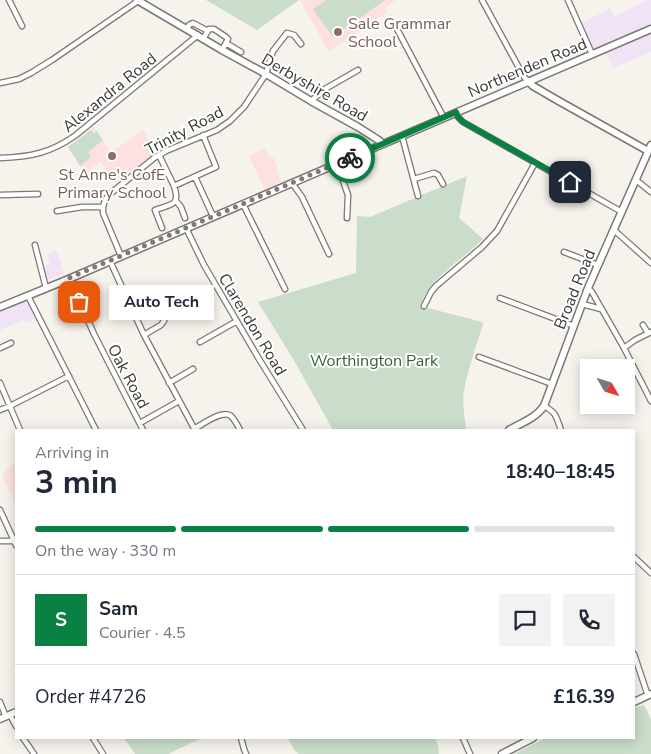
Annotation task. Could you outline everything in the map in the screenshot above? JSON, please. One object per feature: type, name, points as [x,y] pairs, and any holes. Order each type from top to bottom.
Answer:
[{"type":"main road","name":"Derbyshire Road","points":[[138,0],[222,50],[237,52],[266,74],[380,141],[382,145]]},
{"type":"main road","name":"Northenden Road","points":[[2,305],[28,296],[651,29]]},
{"type":"main road","points":[[528,81],[557,100],[650,148]]},
{"type":"main road","name":"Broad Road","points":[[544,406],[588,288],[650,148]]},
{"type":"main road","points":[[511,429],[530,419],[541,411],[544,406]]},
{"type":"main road","points":[[635,702],[650,695]]},
{"type":"main road","points":[[502,754],[531,739]]},
{"type":"street","points":[[8,0],[22,26]]},
{"type":"street","points":[[0,83],[19,79],[31,73],[138,0]]},
{"type":"street","points":[[568,0],[592,54]]},
{"type":"street","points":[[484,1],[528,81]]},
{"type":"street","name":"Derbyshire Road","points":[[187,29],[193,23],[208,31],[211,28],[226,37],[228,39],[226,43],[237,52]]},
{"type":"street","points":[[397,29],[444,118]]},
{"type":"street","points":[[200,37],[208,31]]},
{"type":"street","name":"Trinity Road","points":[[103,207],[105,200],[110,194],[154,158],[217,130],[237,114],[266,74],[273,51],[287,33],[294,35],[301,44]]},
{"type":"street","name":"Alexandra Road","points":[[0,158],[21,158],[46,152],[64,144],[200,37]]},
{"type":"street","points":[[222,50],[226,43]]},
{"type":"street","points":[[311,101],[325,88],[358,70]]},
{"type":"street","points":[[456,112],[463,122],[622,212]]},
{"type":"street","points":[[174,186],[216,167],[203,136]]},
{"type":"street","points":[[402,136],[418,196]]},
{"type":"street","points":[[160,154],[177,195],[176,201],[172,204],[155,210],[162,228]]},
{"type":"street","points":[[424,306],[436,286],[482,247],[497,231],[535,163]]},
{"type":"street","points":[[337,164],[348,195],[346,218]]},
{"type":"street","points":[[414,179],[434,173],[443,184]]},
{"type":"street","points":[[195,177],[213,216]]},
{"type":"street","points":[[636,180],[651,192]]},
{"type":"street","points":[[292,183],[302,197],[329,254]]},
{"type":"street","points":[[0,195],[38,194]]},
{"type":"street","points":[[176,201],[181,207],[185,218]]},
{"type":"street","points":[[243,204],[285,288]]},
{"type":"street","points":[[57,211],[82,207],[103,207],[105,220],[121,256]]},
{"type":"street","name":"Clarendon Road","points":[[186,228],[204,265],[302,429]]},
{"type":"street","points":[[614,230],[651,263]]},
{"type":"street","points":[[35,245],[46,288]]},
{"type":"street","points":[[564,252],[598,265]]},
{"type":"street","points":[[110,260],[144,335],[195,429],[222,414],[228,414],[233,418],[239,429]]},
{"type":"street","name":"Oak Road","points":[[69,278],[94,334],[143,429]]},
{"type":"street","points":[[588,288],[624,348],[651,400]]},
{"type":"street","points":[[28,296],[96,429]]},
{"type":"street","points":[[500,298],[574,326]]},
{"type":"street","points":[[582,304],[601,309]]},
{"type":"street","points":[[144,335],[164,321],[156,307]]},
{"type":"street","points":[[200,342],[237,321]]},
{"type":"street","points":[[624,348],[649,333],[643,325]]},
{"type":"street","points":[[0,348],[11,343]]},
{"type":"street","points":[[479,357],[552,384]]},
{"type":"street","points":[[169,383],[193,369]]},
{"type":"street","points":[[0,410],[69,376]]},
{"type":"street","points":[[0,383],[20,429]]},
{"type":"street","points":[[140,423],[179,401]]},
{"type":"street","points":[[544,406],[555,414],[561,429]]},
{"type":"street","points":[[0,510],[15,541]]},
{"type":"street","points":[[0,541],[15,543]]},
{"type":"street","points":[[635,558],[651,572]]},
{"type":"street","points":[[635,657],[650,695]]},
{"type":"street","points":[[0,702],[8,716]]},
{"type":"street","points":[[24,739],[34,754]]},
{"type":"street","points":[[94,739],[103,754]]},
{"type":"street","points":[[242,739],[244,752]]},
{"type":"street","points":[[463,739],[470,754]]},
{"type":"shaded area","name":"Sale Grammar School","points":[[300,0],[396,0],[385,8],[387,12],[329,52]]},
{"type":"shaded area","points":[[647,0],[651,0],[651,52],[613,68],[604,48],[594,51],[582,23],[610,8],[614,17]]},
{"type":"shaded area","name":"St Anne's CofE Primary School","points":[[94,127],[111,153],[143,129],[155,152],[117,184],[100,162],[85,174],[68,147]]},
{"type":"shaded area","points":[[265,148],[270,157],[274,158],[281,181],[265,190],[249,156]]},
{"type":"shaded area","points":[[57,251],[64,274],[47,280],[43,266],[50,264],[47,254]]},
{"type":"shaded area","points":[[27,301],[35,319],[26,323],[24,320],[0,330],[0,312]]},
{"type":"shaded area","points":[[15,463],[15,504],[2,474]]},
{"type":"green space","points":[[206,0],[299,0],[257,30]]},
{"type":"green space","points":[[326,0],[385,0],[333,37],[313,9]]},
{"type":"green space","points":[[91,130],[94,134],[97,131],[103,140],[88,152],[91,157],[80,166],[68,147]]},
{"type":"green space","name":"Worthington Park","points":[[467,176],[459,218],[483,239],[438,279],[424,297],[421,306],[426,310],[428,308],[482,322],[483,324],[464,391],[463,406],[466,429],[332,429],[292,357],[258,302],[356,273],[357,216],[370,217]]},
{"type":"green space","points":[[644,705],[651,719],[651,754],[514,754],[544,739],[635,739],[635,708]]},
{"type":"green space","points":[[125,739],[200,739],[168,754],[135,754]]},
{"type":"green space","points":[[289,739],[435,739],[439,754],[299,754],[295,751]]},
{"type":"way so far","points":[[79,302],[69,278],[350,158]]},
{"type":"place","name":"Sale Grammar School","points":[[338,32]]},
{"type":"place","name":"St Anne's CofE Primary School","points":[[112,156]]},
{"type":"place","name":"Auto Tech","points":[[79,302]]},
{"type":"route","points":[[350,158],[456,112],[463,122],[570,182]]}]
